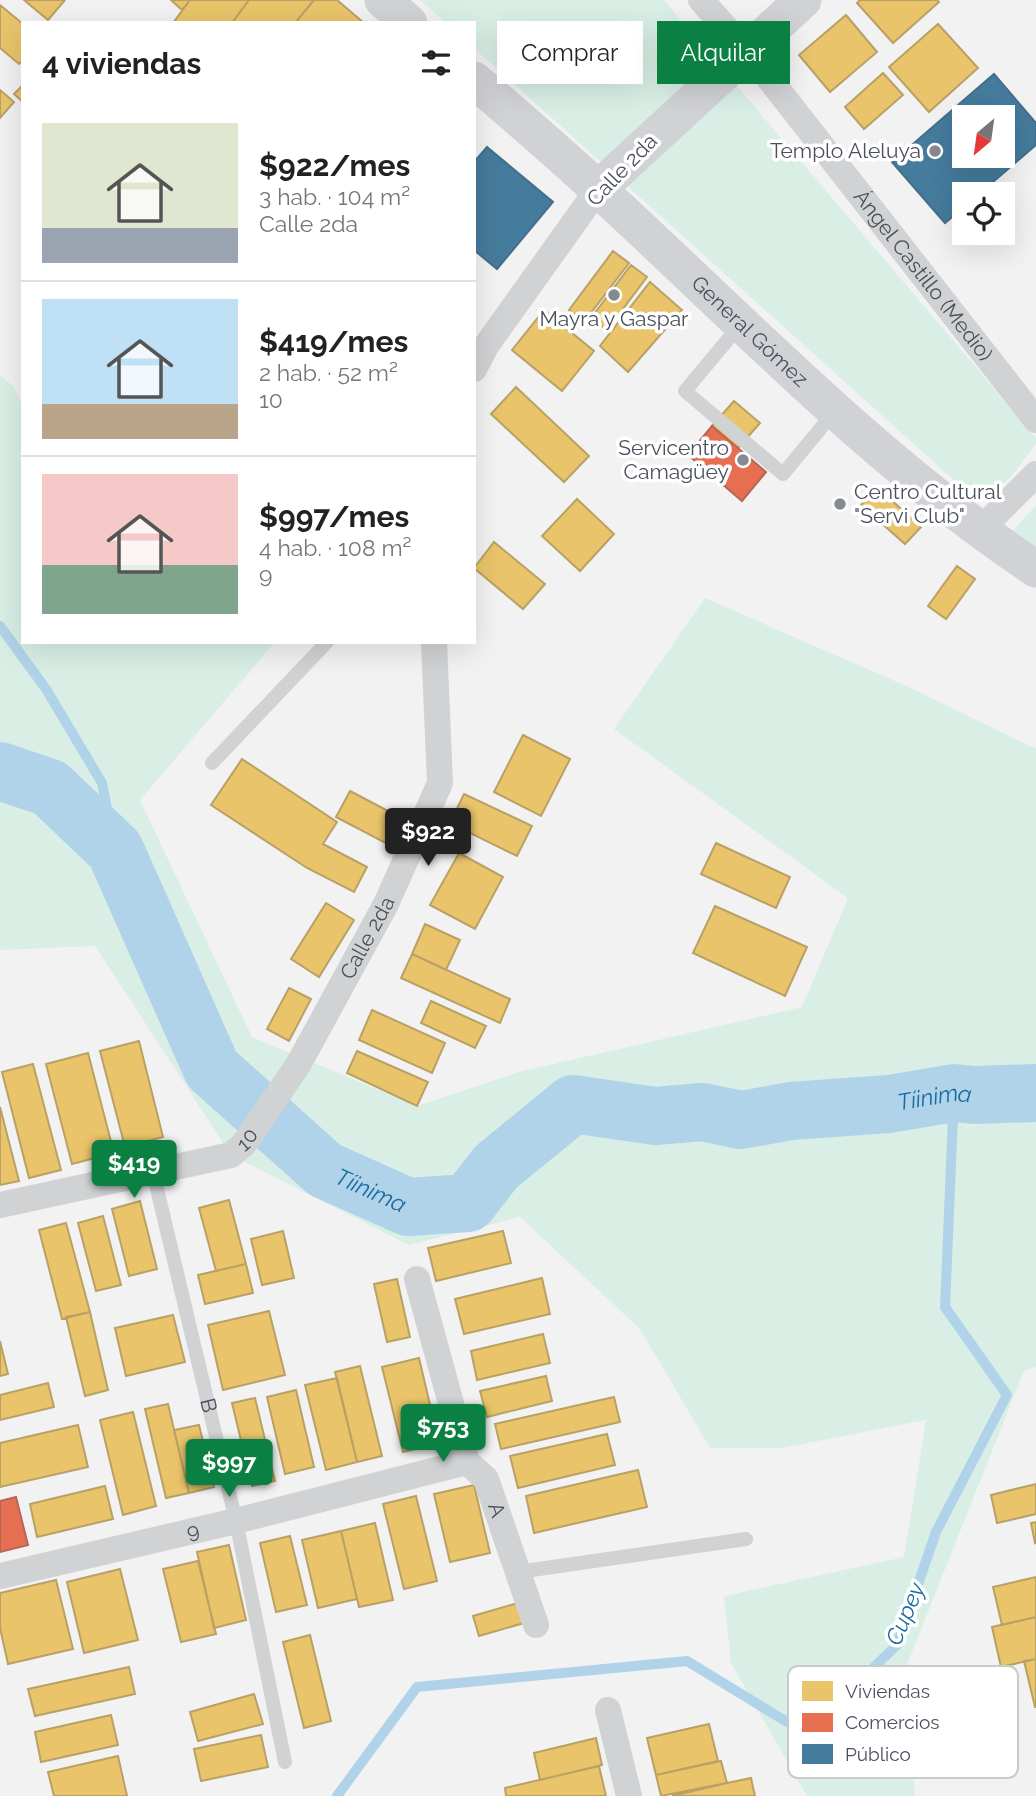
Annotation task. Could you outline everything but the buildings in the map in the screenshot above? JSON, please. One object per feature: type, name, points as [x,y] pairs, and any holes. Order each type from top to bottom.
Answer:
[{"type":"main road","points":[[383,0],[407,21]]},
{"type":"main road","name":"Calle 2da","points":[[779,21],[803,0]]},
{"type":"main road","name":"General Gómez","points":[[476,82],[598,189],[740,325],[836,410],[979,531],[1036,569]]},
{"type":"main road","name":"Calle 2da","points":[[598,189],[709,84]]},
{"type":"street","name":"Ángel Castillo (Medio)","points":[[701,0],[720,21]]},
{"type":"street","name":"Ángel Castillo (Medio)","points":[[773,84],[1036,420]]},
{"type":"street","name":"Calle 2da","points":[[476,365],[486,346],[598,189]]},
{"type":"street","points":[[979,531],[1036,474]]},
{"type":"street","name":"Calle 2da","points":[[298,1065],[386,904],[440,783],[434,644]]},
{"type":"street","name":"10","points":[[0,1205],[231,1155],[244,1144],[298,1065]]},
{"type":"street","name":"A","points":[[418,1279],[467,1462],[486,1479],[536,1625]]},
{"type":"street","name":"9","points":[[0,1576],[236,1521],[467,1462]]},
{"type":"street","points":[[608,1710],[629,1796]]},
{"type":"lane","points":[[740,325],[685,391],[783,474],[836,410]]},
{"type":"lane","points":[[212,764],[325,644]]},
{"type":"lane","name":"B","points":[[153,1172],[236,1521],[285,1762]]},
{"type":"lane","points":[[518,1572],[746,1539]]},
{"type":"green space","points":[[420,0],[664,0],[682,21],[657,21],[657,84],[735,84],[1036,438],[1036,444],[1009,479],[977,501],[514,84],[643,84],[643,21],[497,21],[497,69],[476,50],[476,21],[444,21]]},
{"type":"green space","points":[[0,375],[14,387],[21,403],[21,644],[273,644],[140,800],[252,1037],[417,1106],[519,1072],[802,1007],[848,898],[614,729],[705,598],[913,689],[1036,749],[1036,1101],[963,1128],[1036,1111],[1036,1367],[1024,1371],[906,1666],[788,1666],[788,1763],[731,1663],[724,1596],[904,1557],[926,1420],[781,1448],[710,1448],[640,1329],[520,1217],[409,1245],[231,1155],[95,946],[0,950]]},
{"type":"green space","points":[[1036,505],[1036,548],[1013,531]]},
{"type":"green space","points":[[797,1778],[913,1778],[915,1796],[807,1796]]},
{"type":"waterway","points":[[0,626],[46,689],[102,783],[115,850]]},
{"type":"waterway","name":"Tíinima","points":[[0,771],[50,788],[115,850],[212,1069],[325,1170],[408,1207],[468,1203],[496,1167],[573,1104],[655,1116],[702,1112],[741,1120],[791,1111],[889,1104],[954,1093],[1036,1093]]},
{"type":"waterway","name":"Cupey","points":[[875,1666],[897,1645],[936,1532],[1007,1395],[945,1307],[954,1093]]},
{"type":"waterway","name":"Cupey","points":[[337,1796],[417,1687],[687,1661],[788,1722]]},
{"type":"place","name":"Templo Aleluya","points":[[935,151]]},
{"type":"place","name":"Mayra y Gaspar","points":[[614,295]]},
{"type":"place","name":"Servicentro Camagüey","points":[[743,460]]},
{"type":"place","name":"Centro Cultural \"Servi Club\"","points":[[840,504]]}]
